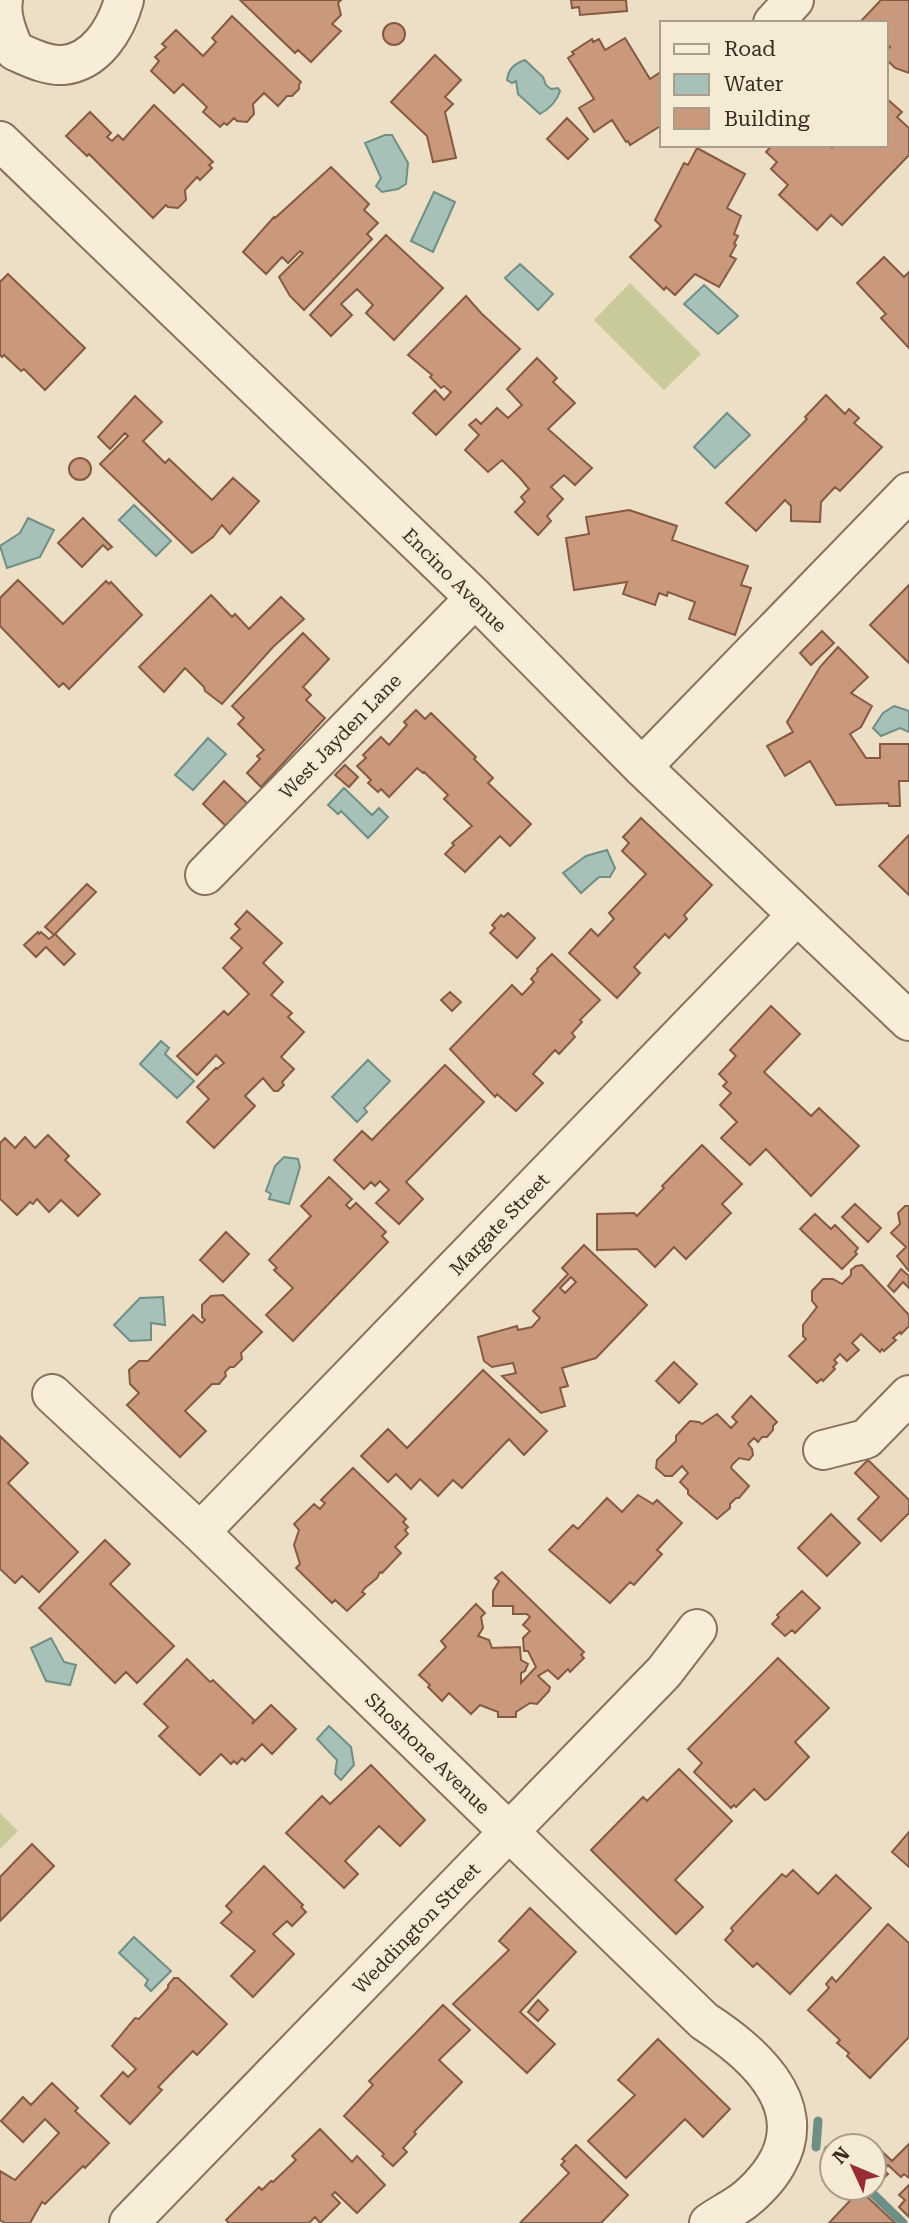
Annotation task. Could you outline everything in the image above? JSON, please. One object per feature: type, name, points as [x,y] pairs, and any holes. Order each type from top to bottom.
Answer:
[{"type":"street","points":[[3,0],[1,6],[7,59],[63,65],[91,56],[108,37],[124,0]]},
{"type":"street","points":[[775,21],[794,0]]},
{"type":"street","name":"Encino Avenue","points":[[0,141],[475,598],[642,767],[909,1021]]},
{"type":"street","points":[[642,767],[909,492]]},
{"type":"street","name":"West Jayden Lane","points":[[205,875],[475,598]]},
{"type":"street","name":"Margate Street","points":[[200,1532],[797,915]]},
{"type":"street","name":"Shoshone Avenue","points":[[52,1394],[200,1532],[704,2021],[734,2040],[758,2063],[778,2092],[788,2122],[783,2150],[771,2171],[739,2204],[709,2223]]},
{"type":"street","points":[[823,1450],[866,1439],[909,1395]]},
{"type":"street","name":"Weddington Street","points":[[129,2223],[664,1672],[697,1629]]},
{"type":"green space","points":[[630,283],[701,354],[664,390],[594,320]]},
{"type":"green space","points":[[0,1813],[18,1831],[0,1849]]},
{"type":"water","points":[[525,60],[543,77],[546,85],[560,91],[552,104],[540,114],[518,94],[516,81],[512,83],[507,80],[513,67]]},
{"type":"water","points":[[392,135],[408,163],[406,184],[398,189],[382,192],[376,186],[381,178],[365,143]]},
{"type":"water","points":[[434,192],[455,202],[433,252],[411,241]]},
{"type":"water","points":[[520,264],[553,294],[538,310],[505,278]]},
{"type":"water","points":[[704,285],[738,316],[718,334],[684,304]]},
{"type":"water","points":[[727,413],[750,435],[715,468],[694,447]]},
{"type":"water","points":[[134,505],[171,541],[156,556],[119,520]]},
{"type":"water","points":[[28,518],[54,530],[40,557],[7,568],[0,546],[20,533]]},
{"type":"water","points":[[894,706],[909,711],[909,732],[900,728],[881,736],[873,728],[883,713]]},
{"type":"water","points":[[208,738],[226,754],[193,790],[175,775]]},
{"type":"water","points":[[344,788],[372,815],[379,808],[388,817],[368,838],[341,811],[338,814],[328,805]]},
{"type":"water","points":[[607,850],[615,868],[610,877],[599,877],[581,893],[563,873],[586,856]]},
{"type":"water","points":[[161,1041],[169,1048],[165,1054],[194,1081],[177,1098],[140,1064]]},
{"type":"water","points":[[368,1060],[390,1081],[364,1108],[367,1112],[357,1122],[332,1097]]},
{"type":"water","points":[[284,1157],[298,1159],[300,1167],[289,1204],[269,1199],[271,1194],[266,1191],[275,1166]]},
{"type":"water","points":[[163,1297],[165,1325],[151,1323],[151,1340],[130,1341],[114,1325],[140,1298]]},
{"type":"water","points":[[51,1638],[64,1662],[76,1665],[70,1685],[46,1681],[31,1648]]},
{"type":"water","points":[[329,1726],[351,1747],[354,1765],[341,1780],[335,1774],[337,1760],[317,1739]]},
{"type":"water","points":[[134,1937],[171,1971],[151,1991],[145,1985],[148,1980],[119,1953]]},
{"type":"building","points":[[240,0],[341,0],[338,3],[341,15],[332,24],[341,31],[311,62],[298,50],[295,53]]},
{"type":"building","points":[[571,0],[626,0],[627,11],[580,15],[579,7],[572,8]]},
{"type":"building","points":[[881,0],[909,0],[909,73],[895,68],[888,61],[888,21],[862,20]]},
{"type":"building","points":[[232,16],[301,82],[299,89],[292,96],[287,96],[278,106],[264,93],[253,104],[254,114],[247,122],[234,118],[227,125],[224,123],[220,127],[203,112],[207,107],[183,84],[174,93],[151,71],[159,61],[155,57],[166,47],[162,44],[176,30],[203,56],[216,42],[212,38]]},
{"type":"building","points":[[394,23],[402,26],[405,34],[402,42],[394,45],[386,42],[383,34],[386,26]]},
{"type":"building","points":[[625,38],[650,79],[660,72],[660,126],[630,145],[612,120],[594,132],[579,108],[594,99],[568,58],[574,54],[572,52],[592,39],[593,42],[599,39],[605,50]]},
{"type":"building","points":[[435,55],[461,80],[445,97],[453,104],[445,112],[456,158],[433,162],[427,136],[391,102]]},
{"type":"building","points":[[888,100],[902,112],[897,117],[909,128],[909,155],[842,225],[831,215],[817,230],[779,195],[788,185],[771,169],[777,162],[766,152],[770,147],[888,147]]},
{"type":"building","points":[[154,105],[213,162],[209,165],[212,168],[200,180],[197,177],[185,190],[186,200],[178,208],[166,205],[153,218],[89,154],[87,156],[66,136],[90,112],[111,133],[107,137],[112,141],[118,135],[123,140]]},
{"type":"building","points":[[567,118],[588,139],[568,159],[547,139]]},
{"type":"building","points":[[697,148],[745,174],[727,208],[741,216],[734,234],[738,236],[734,244],[736,245],[730,256],[736,259],[719,287],[695,274],[675,295],[666,287],[664,290],[630,257],[661,226],[655,220],[684,163],[688,165]]},
{"type":"building","points":[[331,167],[369,204],[364,210],[378,223],[367,234],[372,239],[304,310],[290,296],[279,277],[303,253],[300,251],[288,263],[282,257],[266,274],[243,252],[274,217]]},
{"type":"building","points":[[386,235],[443,288],[394,340],[366,313],[373,305],[357,289],[341,304],[352,315],[331,336],[310,315]]},
{"type":"building","points":[[884,257],[904,277],[909,272],[909,348],[881,318],[886,314],[857,283]]},
{"type":"building","points":[[8,274],[85,348],[45,390],[24,369],[21,371],[4,355],[0,355],[0,282]]},
{"type":"building","points":[[466,296],[520,349],[436,435],[413,413],[435,390],[444,400],[451,392],[444,386],[441,388],[430,377],[432,375],[408,355]]},
{"type":"building","points":[[537,358],[557,378],[553,382],[575,403],[548,429],[592,468],[575,485],[564,475],[551,487],[563,499],[547,516],[551,521],[538,535],[515,512],[525,502],[521,497],[529,489],[520,478],[502,460],[488,472],[465,450],[479,435],[469,425],[476,419],[481,424],[497,408],[508,418],[522,405],[507,389]]},
{"type":"building","points":[[826,395],[845,414],[849,409],[859,418],[854,423],[882,447],[840,491],[835,487],[821,502],[820,522],[791,521],[791,506],[785,500],[756,531],[726,503],[807,419],[805,417]]},
{"type":"building","points":[[135,396],[162,422],[143,441],[165,463],[169,459],[212,500],[233,478],[259,501],[230,534],[222,525],[213,537],[192,553],[100,464],[128,436],[125,433],[110,449],[98,437]]},
{"type":"building","points":[[80,458],[88,461],[91,469],[88,477],[80,480],[72,477],[69,469],[72,461]]},
{"type":"building","points":[[629,510],[677,526],[672,540],[748,566],[741,585],[751,588],[735,635],[689,619],[695,602],[668,592],[667,596],[659,593],[655,605],[623,594],[627,582],[574,590],[566,538],[589,534],[586,517]]},
{"type":"building","points":[[83,518],[112,547],[108,550],[103,545],[82,567],[58,543]]},
{"type":"building","points":[[18,580],[63,624],[106,581],[109,584],[111,582],[142,615],[69,689],[63,683],[59,687],[0,626],[0,598]]},
{"type":"building","points":[[909,585],[909,663],[870,625]]},
{"type":"building","points":[[211,595],[232,617],[235,614],[249,629],[281,597],[304,619],[273,647],[222,704],[205,691],[185,668],[164,692],[139,667]]},
{"type":"building","points":[[822,631],[834,643],[811,665],[800,653]]},
{"type":"building","points":[[303,633],[329,659],[303,687],[311,695],[306,700],[325,718],[261,787],[247,773],[260,759],[257,756],[264,750],[238,724],[244,718],[232,706]]},
{"type":"building","points":[[838,647],[868,677],[851,693],[872,706],[861,727],[850,734],[866,758],[880,758],[880,744],[909,744],[909,781],[899,781],[900,806],[889,806],[888,803],[836,805],[810,761],[785,776],[767,746],[793,732],[787,722],[820,667]]},
{"type":"building","points":[[416,710],[425,719],[431,713],[476,757],[474,759],[493,778],[488,783],[531,824],[510,846],[500,836],[465,872],[445,854],[454,845],[452,843],[472,826],[444,799],[448,795],[417,768],[389,797],[381,789],[378,792],[368,783],[371,780],[357,766],[366,758],[363,755],[381,737],[389,745],[407,725],[404,722]]},
{"type":"building","points":[[345,765],[358,777],[349,787],[335,775]]},
{"type":"building","points":[[224,781],[248,804],[227,827],[203,804]]},
{"type":"building","points":[[641,818],[712,885],[684,915],[687,919],[669,938],[665,934],[634,967],[640,973],[617,998],[569,953],[591,929],[598,936],[614,919],[609,913],[646,874],[622,851],[629,843],[623,837]]},
{"type":"building","points":[[909,835],[909,895],[879,866]]},
{"type":"building","points":[[87,884],[96,892],[55,934],[75,954],[64,965],[46,947],[36,957],[24,945],[38,932],[49,939],[54,935],[45,927]]},
{"type":"building","points":[[247,911],[282,943],[263,963],[283,982],[271,995],[292,1013],[288,1017],[304,1032],[281,1057],[294,1069],[282,1082],[284,1085],[274,1091],[263,1078],[245,1096],[255,1106],[214,1148],[187,1122],[209,1099],[197,1087],[224,1063],[216,1055],[197,1075],[177,1056],[224,1011],[228,1015],[249,994],[223,968],[242,948],[231,938],[240,929],[235,924]]},
{"type":"building","points":[[508,913],[535,938],[517,958],[490,933],[495,928],[492,925],[501,915],[504,917]]},
{"type":"building","points":[[552,954],[600,1000],[580,1020],[582,1022],[572,1033],[575,1037],[559,1054],[555,1050],[533,1074],[543,1083],[516,1111],[497,1094],[495,1097],[450,1049],[512,985],[522,995],[534,982],[531,979],[537,969]]},
{"type":"building","points":[[450,992],[461,1002],[452,1011],[441,1000]]},
{"type":"building","points":[[771,1006],[800,1034],[764,1072],[811,1116],[819,1108],[859,1146],[811,1196],[766,1149],[750,1165],[721,1138],[737,1122],[720,1105],[731,1093],[723,1086],[727,1082],[719,1074],[736,1056],[730,1050]]},
{"type":"building","points":[[445,1065],[484,1102],[406,1182],[423,1199],[399,1224],[376,1203],[389,1190],[380,1181],[375,1186],[371,1182],[364,1189],[334,1160],[362,1131],[372,1140]]},
{"type":"building","points":[[48,1135],[69,1156],[65,1160],[100,1194],[78,1216],[61,1200],[49,1212],[37,1199],[17,1215],[0,1199],[0,1143],[5,1138],[15,1148],[25,1137],[35,1148]]},
{"type":"building","points":[[702,1145],[742,1184],[722,1204],[731,1213],[686,1259],[674,1247],[655,1267],[637,1249],[597,1250],[597,1214],[634,1213],[637,1216]]},
{"type":"building","points":[[329,1177],[352,1199],[346,1205],[350,1209],[356,1203],[386,1232],[382,1236],[388,1242],[293,1341],[266,1315],[293,1288],[274,1270],[277,1268],[269,1260],[311,1216],[301,1206]]},
{"type":"building","points":[[855,1204],[881,1228],[868,1242],[842,1217]]},
{"type":"building","points":[[905,1206],[909,1206],[909,1271],[897,1256],[906,1247],[891,1233],[900,1224],[898,1213]]},
{"type":"building","points":[[815,1214],[831,1229],[835,1225],[858,1248],[855,1252],[857,1254],[842,1269],[800,1229]]},
{"type":"building","points":[[226,1232],[249,1254],[223,1282],[200,1260]]},
{"type":"building","points":[[584,1245],[647,1305],[596,1358],[562,1368],[568,1386],[560,1388],[565,1406],[541,1413],[502,1376],[516,1373],[513,1363],[492,1367],[484,1361],[478,1337],[517,1326],[518,1330],[532,1327],[540,1318],[533,1311],[568,1274],[562,1268]],"holes":[[[571,1277],[576,1282],[565,1293],[560,1288]]]},
{"type":"building","points":[[862,1265],[909,1315],[909,1326],[880,1352],[861,1334],[852,1343],[859,1350],[847,1361],[840,1354],[834,1360],[837,1363],[833,1367],[835,1369],[823,1381],[821,1379],[817,1383],[789,1356],[806,1339],[803,1336],[803,1325],[817,1307],[812,1301],[812,1291],[823,1279],[833,1279],[842,1284],[851,1275],[851,1270]]},
{"type":"building","points":[[901,1269],[909,1276],[909,1288],[903,1282],[894,1292],[888,1286]]},
{"type":"building","points":[[223,1295],[262,1332],[241,1353],[242,1359],[225,1372],[226,1376],[219,1384],[212,1384],[185,1411],[206,1431],[180,1457],[127,1405],[139,1393],[130,1384],[129,1370],[139,1361],[148,1361],[193,1315],[202,1323],[205,1320],[202,1317],[202,1305],[211,1296]]},
{"type":"building","points":[[674,1362],[697,1384],[679,1403],[656,1381]]},
{"type":"building","points":[[483,1370],[547,1431],[524,1455],[509,1439],[462,1488],[453,1480],[438,1496],[420,1479],[411,1489],[396,1474],[388,1482],[361,1456],[388,1429],[407,1448]]},
{"type":"building","points":[[751,1396],[777,1422],[767,1437],[762,1437],[758,1442],[754,1438],[748,1444],[753,1455],[749,1460],[739,1458],[732,1465],[731,1468],[749,1486],[717,1519],[688,1494],[688,1490],[680,1482],[688,1473],[682,1466],[672,1476],[665,1476],[656,1468],[657,1460],[676,1441],[676,1436],[690,1421],[702,1424],[717,1414],[731,1428],[737,1422],[732,1417]]},
{"type":"building","points":[[0,1436],[28,1463],[8,1483],[78,1552],[39,1592],[22,1576],[15,1583],[0,1569]]},
{"type":"building","points":[[868,1460],[909,1500],[909,1513],[881,1541],[858,1519],[879,1497],[855,1473]]},
{"type":"building","points":[[353,1468],[406,1519],[403,1522],[408,1527],[405,1530],[408,1534],[395,1547],[401,1553],[365,1588],[362,1592],[365,1594],[347,1611],[335,1600],[332,1603],[296,1568],[300,1564],[294,1545],[299,1530],[294,1524],[314,1504],[320,1509],[325,1503],[321,1500]]},
{"type":"building","points":[[638,1495],[653,1504],[657,1500],[682,1523],[657,1550],[662,1554],[634,1585],[630,1582],[610,1603],[549,1550],[573,1525],[578,1529],[607,1498],[622,1512]]},
{"type":"building","points":[[831,1514],[860,1543],[827,1576],[798,1548]]},
{"type":"building","points":[[105,1540],[130,1564],[110,1584],[174,1646],[137,1683],[126,1672],[115,1683],[39,1608]]},
{"type":"building","points":[[502,1572],[584,1652],[581,1655],[584,1658],[558,1679],[548,1670],[538,1676],[550,1687],[549,1691],[537,1704],[530,1703],[516,1712],[516,1717],[498,1717],[498,1712],[480,1705],[471,1714],[449,1693],[442,1701],[419,1675],[446,1647],[441,1641],[476,1604],[485,1613],[481,1617],[483,1628],[478,1636],[489,1640],[492,1648],[520,1647],[521,1660],[528,1664],[521,1673],[521,1683],[536,1667],[528,1651],[524,1651],[523,1638],[530,1631],[523,1625],[530,1617],[527,1614],[513,1614],[513,1606],[493,1606],[493,1591],[499,1581],[495,1578]]},
{"type":"building","points":[[802,1591],[820,1608],[795,1633],[792,1630],[785,1636],[772,1624],[779,1617],[777,1615]]},
{"type":"building","points":[[778,1658],[829,1708],[795,1742],[809,1757],[768,1799],[765,1800],[754,1789],[736,1807],[734,1805],[731,1808],[694,1772],[702,1763],[688,1749]]},
{"type":"building","points":[[187,1659],[254,1720],[252,1724],[271,1705],[296,1729],[272,1754],[262,1744],[245,1761],[242,1758],[237,1764],[234,1761],[231,1764],[221,1754],[200,1775],[159,1736],[168,1727],[144,1704]]},
{"type":"building","points":[[371,1765],[425,1820],[400,1846],[379,1826],[345,1861],[358,1874],[344,1888],[286,1833],[322,1796],[330,1804]]},
{"type":"building","points":[[679,1769],[732,1821],[675,1880],[703,1907],[676,1934],[591,1850],[643,1797],[647,1801]]},
{"type":"building","points":[[909,1832],[909,1867],[892,1852]]},
{"type":"building","points":[[32,1844],[54,1866],[0,1921],[0,1877]]},
{"type":"building","points":[[264,1866],[303,1905],[301,1907],[306,1912],[292,1926],[287,1921],[273,1934],[294,1954],[253,1997],[231,1976],[255,1951],[221,1923],[232,1912],[226,1906]]},
{"type":"building","points":[[793,1870],[818,1894],[836,1875],[871,1908],[790,1994],[757,1963],[753,1967],[725,1940],[733,1931],[731,1928],[782,1874],[786,1877]]},
{"type":"building","points":[[530,1908],[576,1952],[520,2012],[555,2044],[527,2073],[453,2004],[509,1950],[499,1941]]},
{"type":"building","points":[[888,1924],[909,1943],[909,2037],[870,2078],[847,2056],[849,2053],[837,2043],[840,2040],[808,2010],[829,1988],[826,1984],[832,1977],[836,1982]]},
{"type":"building","points":[[174,1978],[178,1978],[227,2024],[197,2055],[193,2051],[158,2087],[162,2090],[130,2124],[101,2096],[123,2072],[128,2077],[136,2069],[112,2046],[135,2018],[139,2019],[168,1988]]},
{"type":"building","points":[[538,2000],[548,2010],[538,2021],[528,2012]]},
{"type":"building","points":[[443,2005],[470,2030],[439,2060],[462,2082],[414,2132],[416,2134],[403,2148],[407,2152],[393,2166],[344,2116],[373,2085],[369,2081]]},
{"type":"building","points":[[658,2039],[730,2109],[703,2137],[685,2119],[626,2178],[588,2141],[635,2095],[618,2080]]},
{"type":"building","points":[[52,2083],[78,2108],[75,2111],[109,2143],[45,2204],[42,2202],[30,2223],[5,2223],[0,2220],[0,2171],[15,2180],[59,2133],[45,2119],[23,2142],[1,2121],[23,2097],[31,2105]]},
{"type":"building","points":[[320,2129],[352,2162],[357,2156],[385,2185],[357,2213],[335,2192],[332,2195],[340,2203],[320,2223],[315,2217],[309,2223],[229,2223],[226,2220],[259,2187],[262,2190],[273,2182],[296,2160],[292,2156]]},
{"type":"building","points":[[909,2144],[909,2178],[904,2174],[901,2177],[888,2165],[888,2157],[892,2161]]},
{"type":"building","points":[[576,2145],[628,2195],[601,2223],[520,2223],[569,2173],[561,2165],[565,2161],[562,2159]]},
{"type":"building","points":[[909,2185],[909,2217],[899,2207],[905,2200],[899,2195]]},
{"type":"building","points":[[849,2202],[873,2202],[895,2223],[829,2223]]},
{"type":"waterway","points":[[816,2147],[818,2121]]},
{"type":"waterway","points":[[881,2202],[903,2223]]}]
